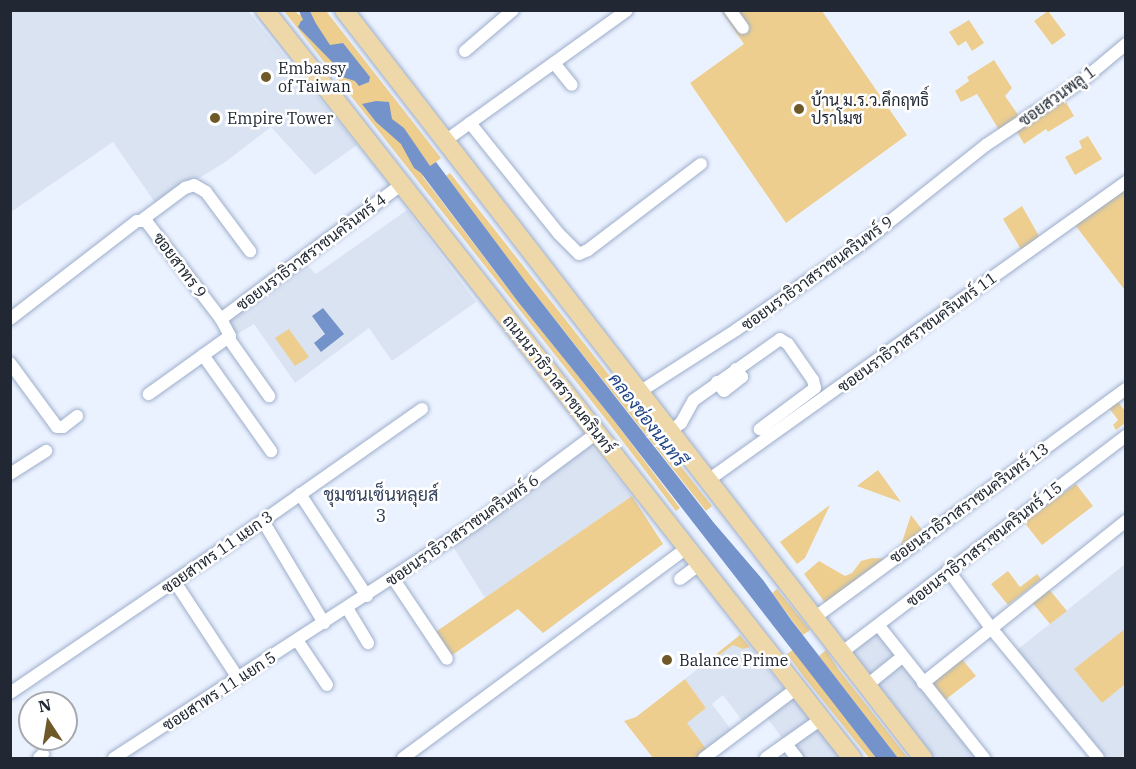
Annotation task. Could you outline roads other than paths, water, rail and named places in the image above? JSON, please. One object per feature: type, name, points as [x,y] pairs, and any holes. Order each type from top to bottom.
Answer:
[{"type":"main road","name":"ถนนนราธิวาสราชนครินทร์","points":[[265,10],[852,759]]},
{"type":"main road","points":[[344,10],[641,391],[707,481],[923,759]]},
{"type":"street","points":[[465,51],[513,10]]},
{"type":"street","points":[[445,141],[627,10]]},
{"type":"street","points":[[730,10],[743,28]]},
{"type":"street","name":"ซอยสวนพลู 1","points":[[986,145],[1083,80],[1125,44]]},
{"type":"street","points":[[554,63],[572,85]]},
{"type":"street","points":[[470,123],[559,234],[579,254],[588,250],[701,164]]},
{"type":"street","name":"ซอยนราธิวาสราชนครินทร์ 9","points":[[641,391],[813,279],[864,242],[986,145]]},
{"type":"street","name":"ซอยนราธิวาสราชนครินทร์ 11","points":[[707,481],[1125,182]]},
{"type":"street","name":"ซอยนราธิวาสราชนครินทร์ 4","points":[[221,320],[402,184]]},
{"type":"street","points":[[142,219],[185,188],[194,185],[206,192],[250,251]]},
{"type":"street","name":"ซอยสาทร 9","points":[[10,319],[142,219],[150,225],[221,320],[230,334],[229,339],[270,396]]},
{"type":"street","points":[[149,394],[229,339]]},
{"type":"street","points":[[670,431],[681,423],[694,400],[780,339],[788,344],[815,384],[812,391],[760,429]]},
{"type":"street","points":[[203,355],[271,451]]},
{"type":"street","points":[[10,363],[57,427],[63,427],[77,416]]},
{"type":"street","name":"ซอยนราธิวาสราชนครินทร์ 13","points":[[814,618],[1125,389]]},
{"type":"street","name":"ซอยสาทร 11 แยก 3","points":[[10,693],[175,582],[422,409]]},
{"type":"street","name":"ซอยนราธิวาสราชนครินทร์ 6","points":[[324,623],[494,511],[598,432]]},
{"type":"street","name":"ซอยนราธิวาสราชนครินทร์ 15","points":[[841,653],[1125,436]]},
{"type":"street","points":[[10,474],[46,451]]},
{"type":"street","points":[[300,494],[367,596]]},
{"type":"street","points":[[923,683],[1125,520]]},
{"type":"street","points":[[263,521],[324,623]]},
{"type":"street","points":[[403,759],[687,548]]},
{"type":"street","points":[[680,579],[700,564]]},
{"type":"street","points":[[948,570],[991,628],[1098,759]]},
{"type":"street","points":[[393,578],[447,660]]},
{"type":"street","points":[[175,582],[238,678]]},
{"type":"street","points":[[347,608],[368,643]]},
{"type":"street","name":"ซอยสาทร 11 แยก 5","points":[[114,759],[324,623]]},
{"type":"street","points":[[879,626],[984,759]]},
{"type":"street","points":[[297,640],[327,685]]},
{"type":"street","points":[[866,686],[902,657]]},
{"type":"street","points":[[704,759],[797,688]]},
{"type":"street","points":[[766,759],[821,719]]},
{"type":"street","points":[[786,744],[798,759]]},
{"type":"water","points":[[311,16],[330,45],[343,43],[370,77],[369,82],[359,86],[355,81],[342,77],[339,69],[298,27],[301,21]]},
{"type":"water","points":[[376,101],[389,102],[392,119],[404,128],[430,166],[436,162],[528,285],[714,523],[763,580],[898,758],[876,758],[612,418],[519,303],[421,173],[414,168],[401,144],[376,122],[362,104]]},
{"type":"water","points":[[323,308],[344,334],[321,352],[314,343],[325,334],[312,316]]},
{"type":"waterway","name":"คลองช่องนนทรี","points":[[304,10],[313,29]]},
{"type":"place","name":"Embassy of Taiwan","points":[[266,77]]},
{"type":"place","name":"บ้าน ม.ร.ว.คึกฤทธิ์ ปราโมช","points":[[799,109]]},
{"type":"place","name":"Empire Tower","points":[[215,118]]},
{"type":"place","name":"Balance Prime","points":[[667,660]]},
{"type":"district","name":"ชุมชนเซ็นหลุยส์ 3","points":[[381,506]]}]
